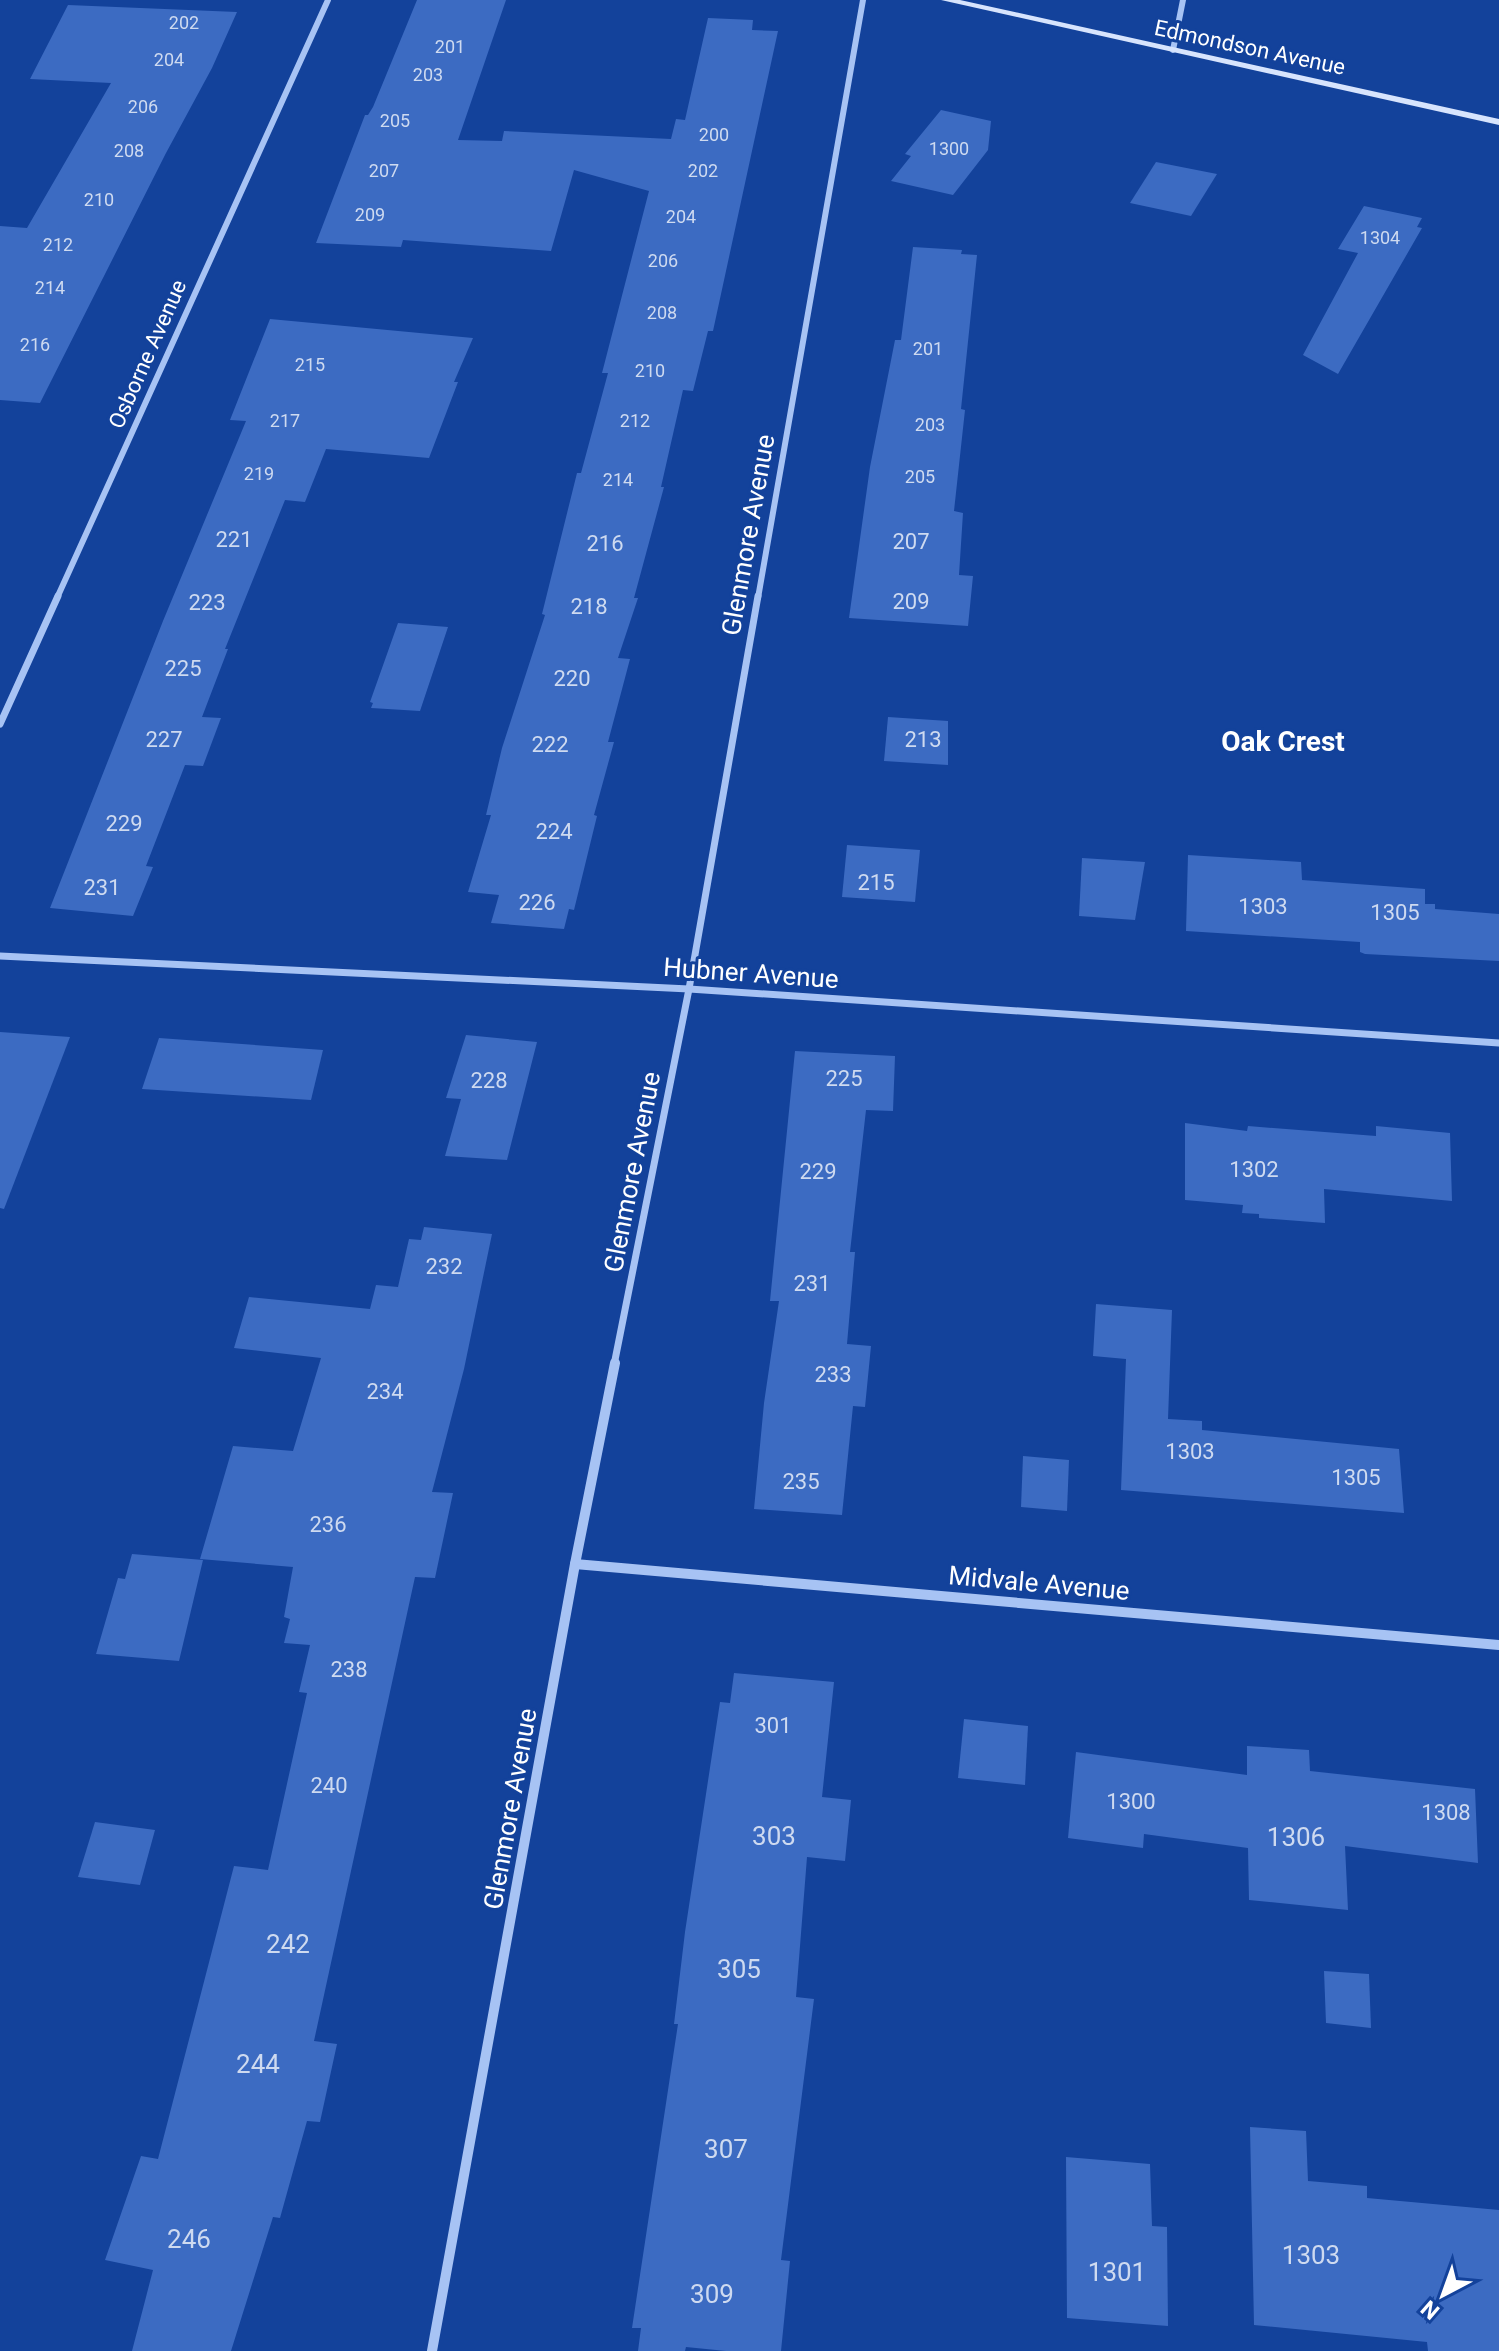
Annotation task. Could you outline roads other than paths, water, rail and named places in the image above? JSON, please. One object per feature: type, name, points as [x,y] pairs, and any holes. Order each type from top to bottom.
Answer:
[{"type":"main road","name":"Edmondson Avenue","points":[[946,0],[1499,122]]},
{"type":"street","name":"Osborne Avenue","points":[[0,724],[328,0]]},
{"type":"street","name":"Glenmore Avenue","points":[[432,2351],[575,1564],[689,989],[863,0]]},
{"type":"street","points":[[1173,50],[1183,0]]},
{"type":"street","name":"Hubner Avenue","points":[[0,956],[689,989],[1499,1043]]},
{"type":"street","name":"Midvale Avenue","points":[[575,1564],[1499,1645]]},
{"type":"district","name":"Oak Crest","points":[[1283,741]]}]
